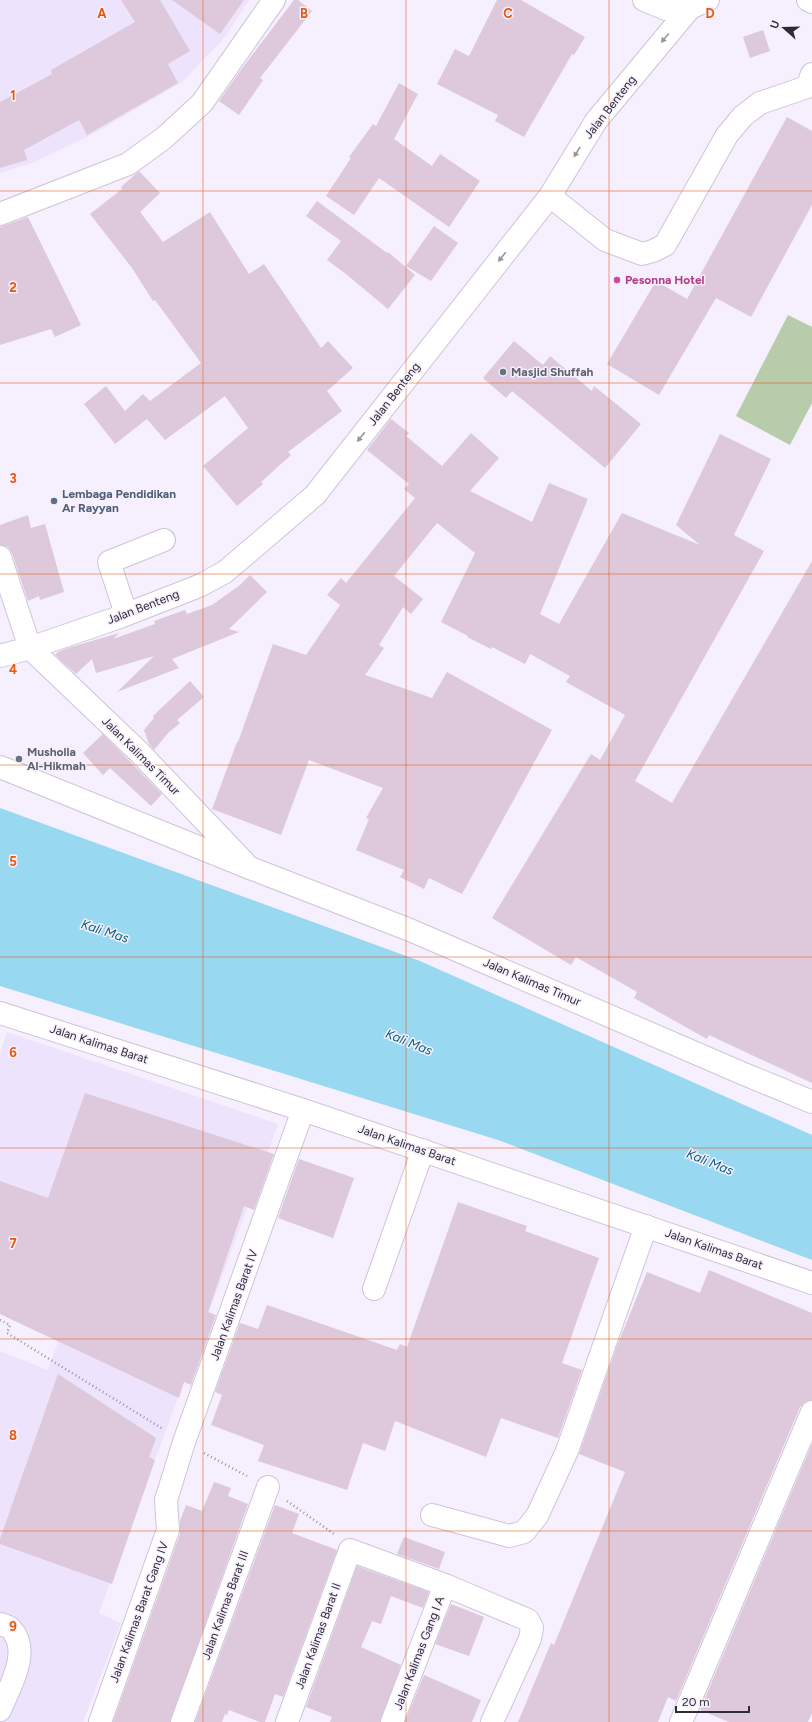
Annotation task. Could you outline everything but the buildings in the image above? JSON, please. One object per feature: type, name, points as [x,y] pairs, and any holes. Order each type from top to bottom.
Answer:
[{"type":"main road","points":[[0,214],[128,164],[164,138],[202,103],[274,0]]},
{"type":"main road","points":[[644,0],[666,9],[699,4]]},
{"type":"main road","points":[[808,0],[812,2]]},
{"type":"main road","name":"Jalan Benteng","points":[[2,653],[30,648],[199,586],[225,572],[315,495],[550,196],[596,121],[699,4]]},
{"type":"main road","points":[[550,196],[605,240],[642,254],[653,252],[665,244],[727,135],[743,116],[760,103],[810,82]]},
{"type":"main road","points":[[126,614],[109,562],[164,540]]},
{"type":"main road","points":[[0,556],[30,648]]},
{"type":"main road","name":"Jalan Kalimas Timur","points":[[30,648],[139,752],[250,868]]},
{"type":"main road","name":"Jalan Kalimas Timur","points":[[2,764],[250,868],[410,930],[812,1102]]},
{"type":"main road","name":"Jalan Kalimas Barat","points":[[0,1013],[304,1110],[812,1283]]},
{"type":"main road","name":"Jalan Kalimas Barat IV","points":[[166,1500],[184,1442],[304,1110]]},
{"type":"main road","points":[[374,1288],[423,1150]]},
{"type":"main road","points":[[432,1515],[509,1536],[524,1532],[537,1516],[567,1451],[646,1226]]},
{"type":"main road","points":[[681,1722],[812,1412]]},
{"type":"main road","name":"Jalan Kalimas Barat III","points":[[182,1722],[268,1487]]},
{"type":"main road","name":"Jalan Kalimas Barat Gang IV","points":[[100,1722],[168,1530],[166,1500]]},
{"type":"main road","name":"Jalan Kalimas Barat II","points":[[287,1722],[350,1550],[445,1585]]},
{"type":"main road","points":[[445,1585],[528,1620],[532,1628],[530,1638],[492,1722]]},
{"type":"main road","name":"Jalan Kalimas Gang I A","points":[[392,1722],[445,1585]]},
{"type":"main road","points":[[0,1624],[11,1628],[20,1644],[19,1662],[0,1710]]},
{"type":"path","points":[[0,1320],[10,1325],[7,1333],[184,1442]]},
{"type":"shaded area","points":[[0,0],[249,0],[225,37],[182,82],[93,134],[32,163],[0,173]]},
{"type":"shaded area","points":[[7,1032],[278,1124],[99,1613],[121,1623],[83,1722],[0,1722],[0,1351],[48,1370],[58,1342],[0,1314],[0,1052]]},
{"type":"green space","points":[[788,315],[812,327],[812,403],[790,445],[736,416]]},
{"type":"water","name":"Kali Mas","points":[[0,808],[420,961],[812,1135],[812,1260],[498,1140],[0,986]]},
{"type":"place","name":"Pesonna Hotel","points":[[617,280]]},
{"type":"place","name":"Masjid Shuffah","points":[[503,372]]},
{"type":"place","name":"Lembaga Pendidikan Ar Rayyan","points":[[54,501]]},
{"type":"place","name":"Musholla Al-Hikmah","points":[[19,759]]}]
